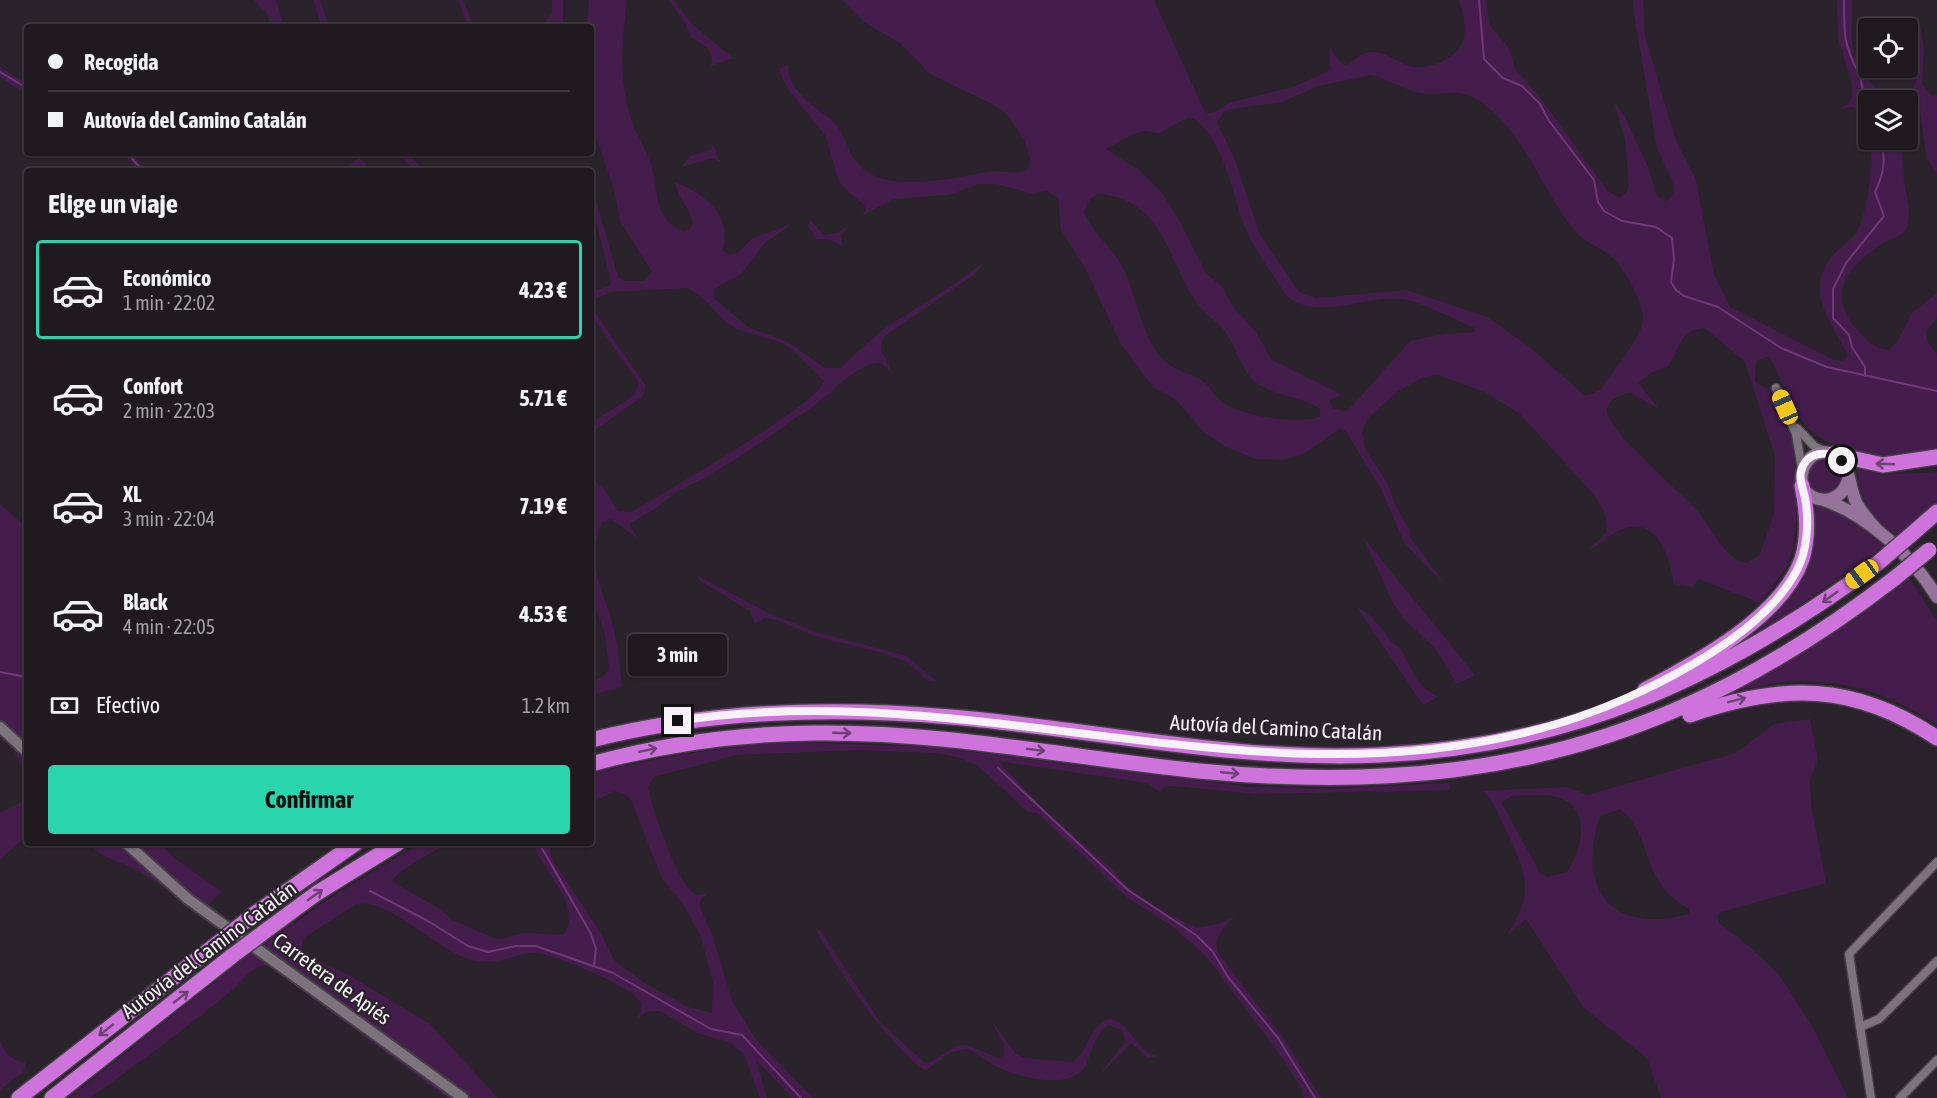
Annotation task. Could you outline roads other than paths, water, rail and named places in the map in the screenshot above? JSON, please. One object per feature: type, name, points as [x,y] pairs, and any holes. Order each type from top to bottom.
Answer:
[{"type":"highway","points":[[1831,454],[1883,465],[1937,457]]},
{"type":"highway","points":[[1511,738],[1582,717],[1641,692],[1706,654],[1763,612],[1790,581],[1803,557],[1807,521],[1802,486]]},
{"type":"highway","name":"Autovía del Camino Catalán","points":[[594,739],[697,718],[826,710],[954,717],[1213,749],[1330,756],[1418,752],[1511,738],[1587,720],[1668,690],[1776,632],[1878,562],[1937,512]]},
{"type":"highway","name":"Autovía del Camino Catalán","points":[[594,763],[693,742],[815,733],[925,738],[1196,770],[1312,778],[1410,776],[1499,764],[1590,742],[1692,704],[1784,656],[1830,627],[1933,546]]},
{"type":"highway","points":[[1499,764],[1561,756],[1718,705],[1783,692],[1825,693],[1868,702],[1903,717],[1937,738]]},
{"type":"highway","name":"Autovía del Camino Catalán","points":[[19,1098],[253,915],[353,846]]},
{"type":"highway","name":"Autovía del Camino Catalán","points":[[52,1098],[268,929],[317,893],[393,846]]},
{"type":"main road","points":[[1877,530],[1850,511],[1811,496],[1802,486],[1802,469],[1812,456],[1831,454],[1846,467],[1848,480],[1858,506],[1877,530],[1920,573],[1937,597]]},
{"type":"main road","points":[[1824,500],[1839,495],[1848,480]]},
{"type":"street","points":[[1776,388],[1800,446],[1802,469]]},
{"type":"street","points":[[1785,407],[1805,439],[1831,454]]},
{"type":"street","points":[[0,727],[24,749]]},
{"type":"street","name":"Carretera de Apiés","points":[[129,846],[175,888],[463,1098]]},
{"type":"street","points":[[1871,1098],[1848,961],[1852,949],[1937,862]]},
{"type":"street","points":[[1860,1026],[1879,1020],[1937,961]]},
{"type":"street","points":[[1900,1098],[1937,1060]]},
{"type":"waterway","points":[[1479,0],[1484,59],[1503,78],[1522,86],[1540,104],[1549,121],[1594,180],[1598,202],[1604,211],[1622,221],[1656,227],[1672,238],[1674,259],[1671,282],[1676,290],[1684,296],[1718,307],[1781,348],[1827,367],[1937,391]]},
{"type":"waterway","points":[[1844,0],[1844,29],[1847,45],[1863,90]]},
{"type":"waterway","points":[[0,72],[24,86]]},
{"type":"waterway","points":[[1865,376],[1865,367],[1852,347],[1849,335],[1833,318],[1833,289],[1846,263],[1884,216],[1875,192],[1883,166],[1882,150]]},
{"type":"waterway","points":[[130,156],[140,168]]},
{"type":"waterway","points":[[0,672],[24,676]]},
{"type":"waterway","points":[[998,768],[1128,890],[1196,935],[1213,952],[1228,977],[1278,1038],[1315,1098]]},
{"type":"waterway","points":[[541,846],[591,934],[596,949],[594,965]]},
{"type":"waterway","points":[[370,891],[428,921],[468,946],[488,952],[516,946],[536,946],[613,973],[711,1029],[742,1035],[801,1098]]}]
